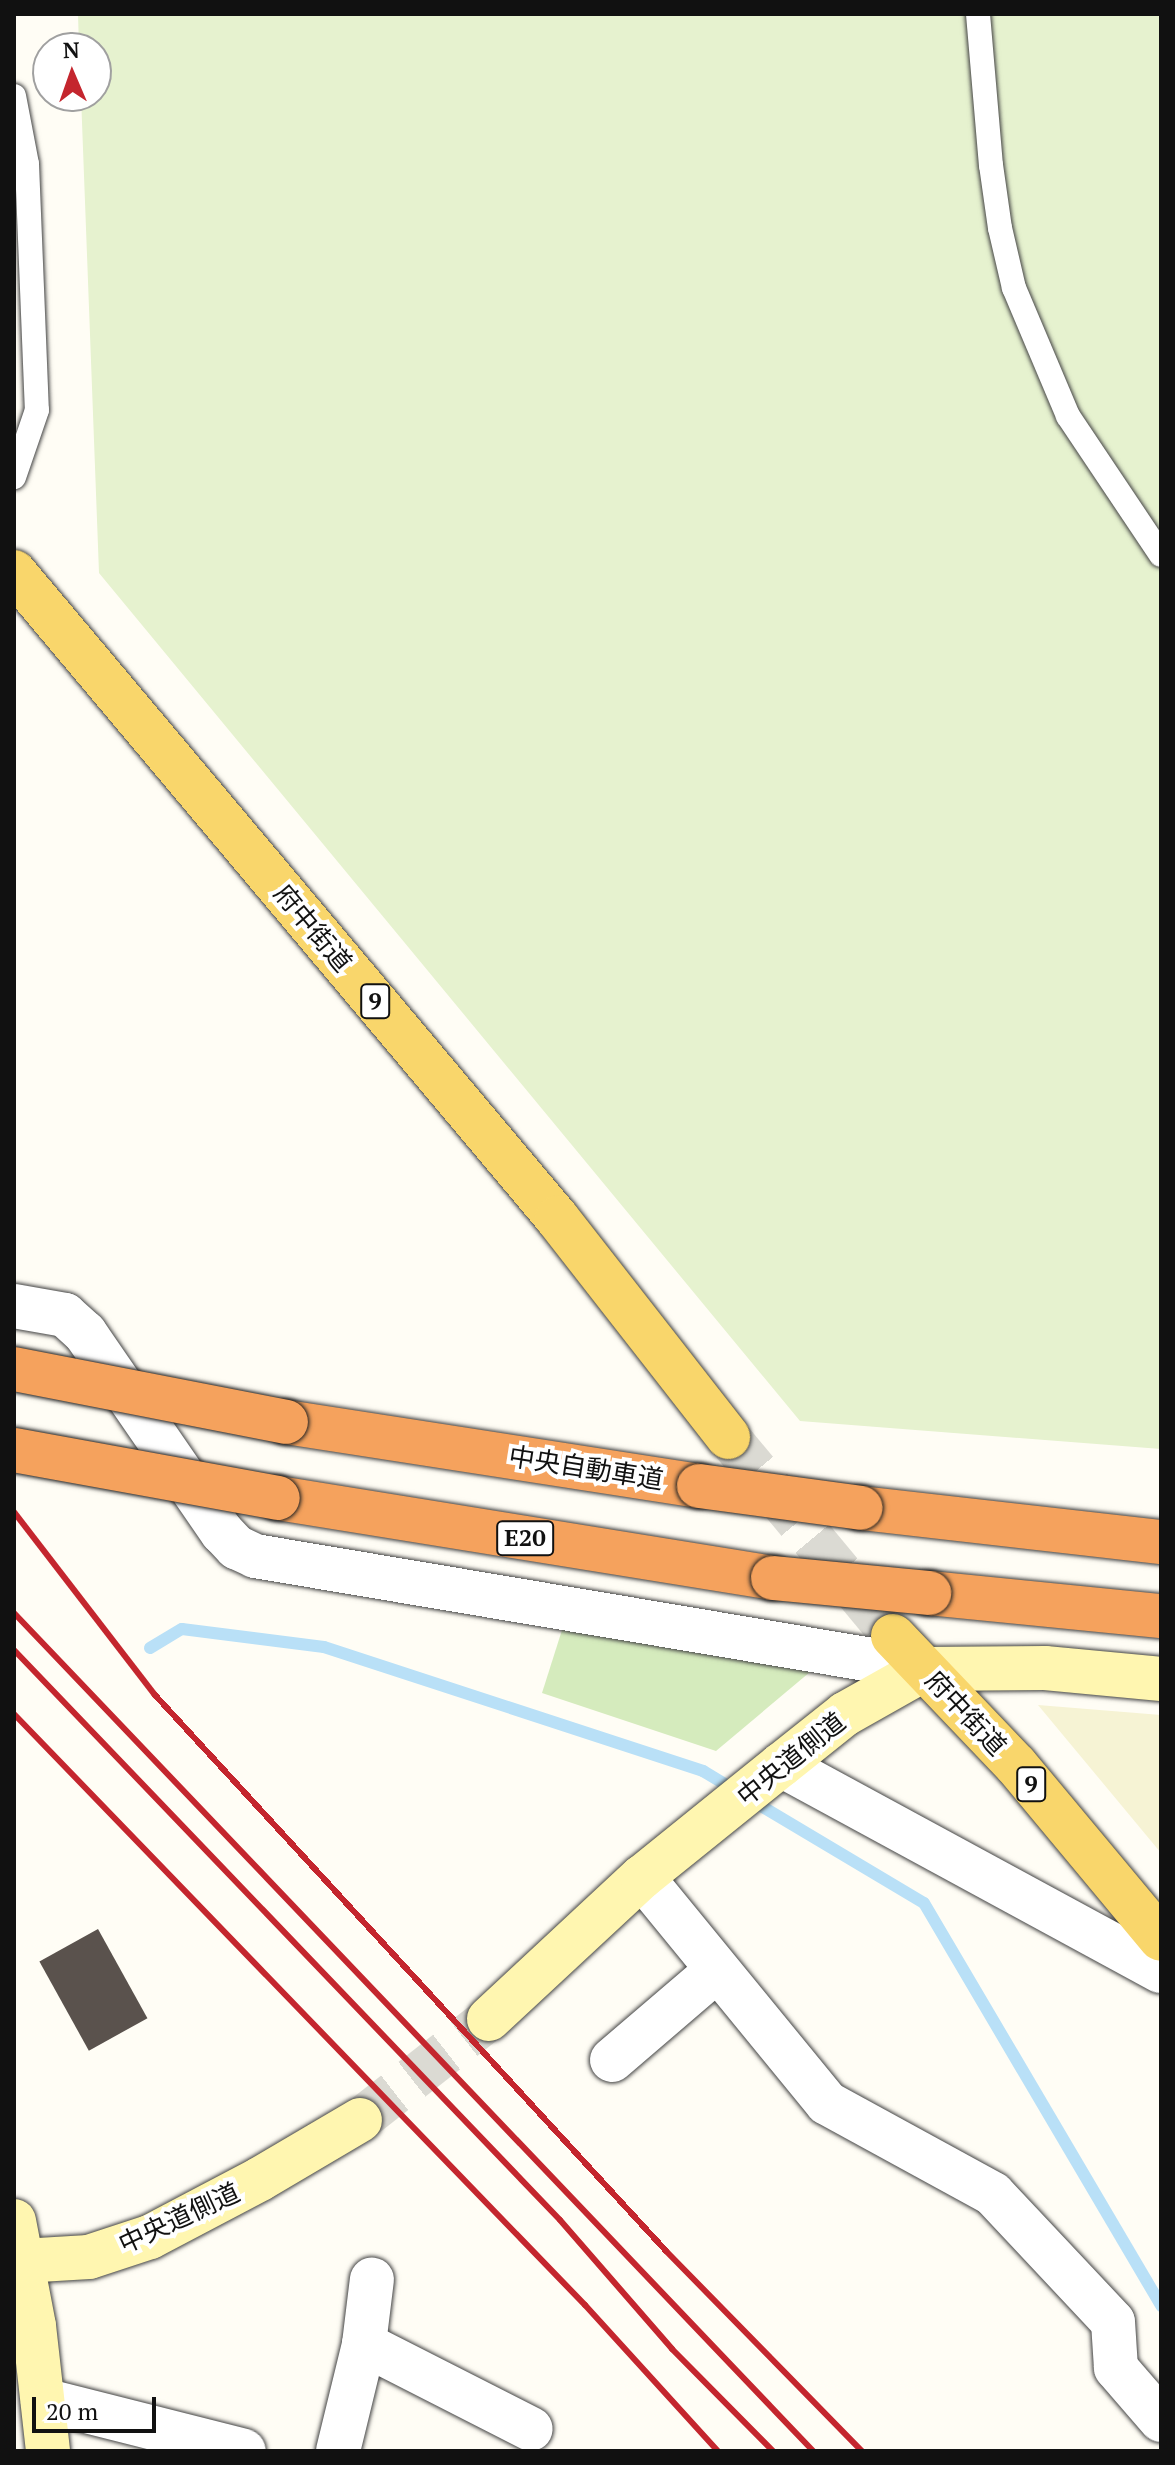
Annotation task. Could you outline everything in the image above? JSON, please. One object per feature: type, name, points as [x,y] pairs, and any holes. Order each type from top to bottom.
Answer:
[{"type":"highway","name":"中央自動車道","points":[[14,1369],[286,1422],[699,1486],[1161,1542]]},
{"type":"highway","name":"E20","points":[[14,1450],[278,1498],[773,1578],[1161,1616]]},
{"type":"main road","name":"府中街道","points":[[14,572],[557,1218],[728,1437]]},
{"type":"main road","name":"府中街道","points":[[893,1636],[1016,1765],[1161,1939]]},
{"type":"street","points":[[14,1306],[65,1315],[85,1333],[222,1532],[236,1547],[255,1556],[925,1669]]},
{"type":"street","name":"中央道側道","points":[[489,2019],[642,1877],[781,1765],[845,1714],[925,1669],[1045,1668],[1161,1679]]},
{"type":"street","points":[[781,1765],[1161,1971]]},
{"type":"street","points":[[642,1877],[827,2103],[993,2194],[1113,2322],[1116,2368],[1161,2420]]},
{"type":"street","points":[[612,2060],[716,1971]]},
{"type":"street","name":"中央道側道","points":[[18,2241],[89,2257],[150,2237],[260,2179],[360,2120]]},
{"type":"street","points":[[18,2241],[48,2451]]},
{"type":"street","points":[[338,2451],[364,2344],[372,2279]]},
{"type":"street","points":[[364,2344],[531,2429]]},
{"type":"street","points":[[43,2400],[244,2451]]},
{"type":"lane","points":[[978,14],[991,165],[1000,228],[1014,288],[1068,416],[1161,555]]},
{"type":"lane","points":[[14,96],[27,164],[37,410],[14,477]]},
{"type":"shaded area","points":[[1038,1705],[1161,1715],[1161,1853]]},
{"type":"green space","points":[[78,14],[1161,14],[1161,1449],[800,1421],[99,573],[82,112],[112,112],[112,32],[79,32]]},
{"type":"green space","points":[[562,1630],[810,1672],[716,1751],[542,1693]]},
{"type":"building","points":[[98,1929],[147,2018],[89,2051],[39,1961]]},
{"type":"waterway","points":[[150,1648],[182,1629],[324,1647],[703,1771],[735,1790]]},
{"type":"waterway","points":[[751,1800],[924,1903],[1161,2306]]},
{"type":"tunnel","points":[[728,1437],[893,1636]]},
{"type":"tunnel","points":[[360,2120],[489,2019]]},
{"type":"railway","points":[[14,1512],[155,1695],[666,2251],[862,2451]]},
{"type":"railway","points":[[14,1613],[813,2451]]},
{"type":"railway","points":[[14,1650],[560,2220],[672,2349],[773,2451]]},
{"type":"railway","points":[[14,1714],[585,2305],[718,2451]]}]
